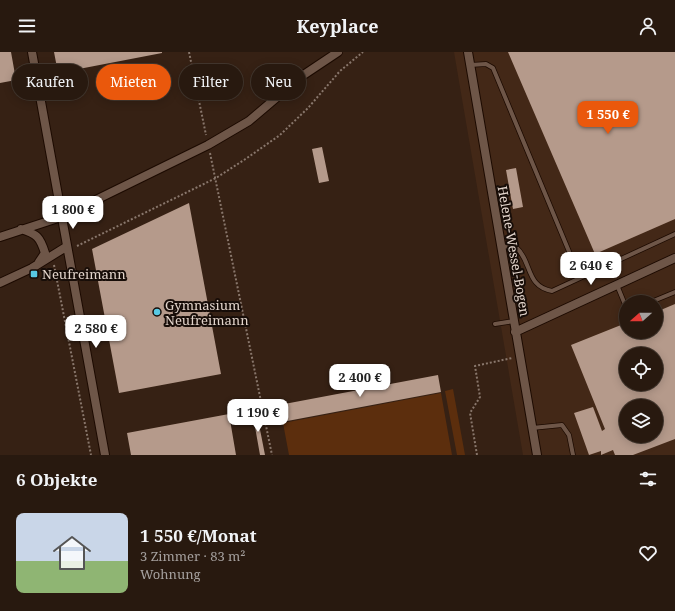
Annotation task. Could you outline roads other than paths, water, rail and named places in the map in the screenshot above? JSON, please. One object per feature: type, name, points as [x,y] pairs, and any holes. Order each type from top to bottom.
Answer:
[{"type":"street","points":[[32,52],[105,455]]},
{"type":"street","points":[[0,237],[61,217],[208,145],[248,121],[302,76],[338,52]]},
{"type":"street","name":"Helene-Wessel-Bogen","points":[[468,52],[537,455]]},
{"type":"street","points":[[21,229],[34,233],[40,239],[45,253],[38,264]]},
{"type":"street","points":[[0,283],[67,248]]},
{"type":"street","points":[[515,332],[675,258]]},
{"type":"lane","points":[[470,65],[486,64],[493,68],[580,278]]},
{"type":"lane","points":[[501,247],[516,246],[521,251],[535,284],[541,289],[552,291],[675,234]]},
{"type":"lane","points":[[616,285],[621,295]]},
{"type":"lane","points":[[663,297],[675,292]]},
{"type":"lane","points":[[495,324],[514,321]]},
{"type":"lane","points":[[532,428],[562,425],[569,435],[573,455]]},
{"type":"place","name":"Neufreimann","points":[[34,274]]},
{"type":"place","name":"Gymnasium Neufreimann","points":[[157,312]]}]
